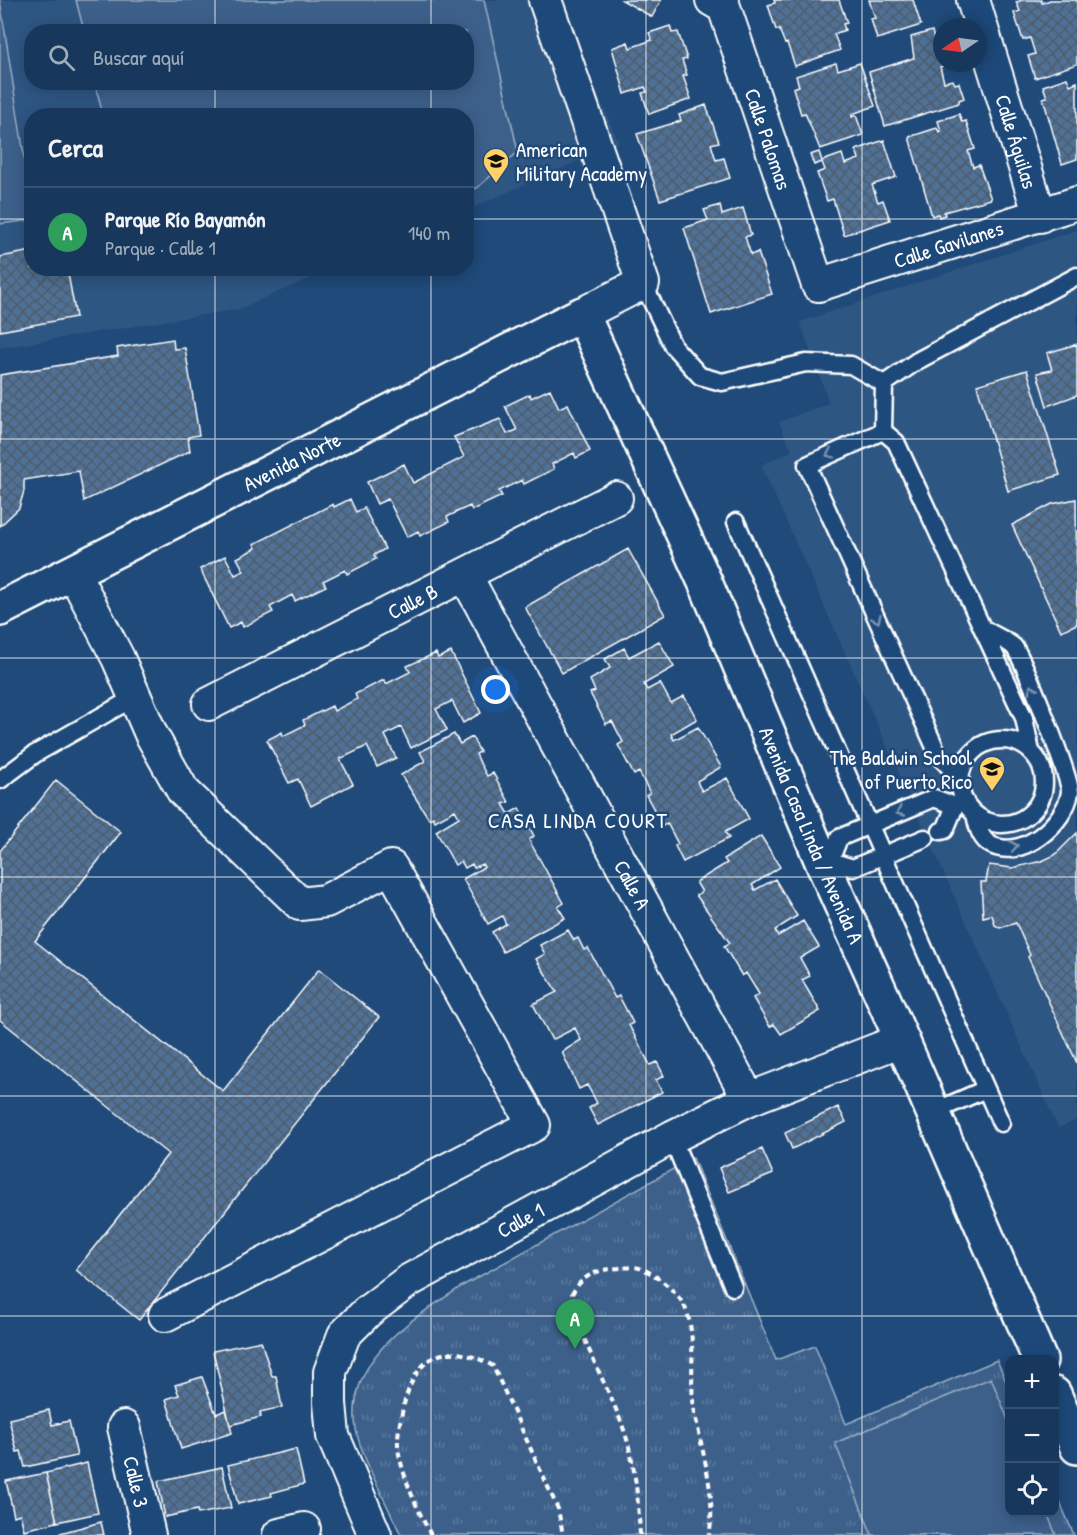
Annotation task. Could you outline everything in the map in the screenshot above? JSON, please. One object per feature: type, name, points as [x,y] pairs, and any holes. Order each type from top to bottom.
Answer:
[{"type":"street","points":[[545,0],[643,283],[582,314]]},
{"type":"street","name":"Calle Palomas","points":[[712,0],[724,7],[818,285]]},
{"type":"street","name":"Calle Águilas","points":[[973,0],[1040,216]]},
{"type":"street","name":"Calle Gavilanes","points":[[818,285],[1077,203]]},
{"type":"street","name":"Avenida Norte","points":[[0,609],[582,314]]},
{"type":"street","name":"Avenida Casa Linda / Avenida A","points":[[582,314],[705,582],[1038,1355]]},
{"type":"street","name":"Calle B","points":[[209,704],[616,498]]},
{"type":"street","points":[[73,572],[118,658],[151,734],[183,791],[300,904],[326,901],[391,867],[534,1125],[165,1315]]},
{"type":"street","name":"Calle A","points":[[465,575],[749,1099]]},
{"type":"street","name":"Calle 1","points":[[375,1535],[333,1436],[330,1372],[344,1335],[367,1312],[408,1281],[672,1137],[749,1099],[902,1040]]},
{"type":"street","points":[[1059,1406],[1077,1447]]},
{"type":"street","name":"Calle 3","points":[[124,1427],[149,1535]]},
{"type":"lane","points":[[884,384],[917,361],[1077,276]]},
{"type":"lane","points":[[643,283],[673,346],[700,376],[722,382],[806,363],[850,364],[884,384]]},
{"type":"lane","points":[[884,384],[884,431],[896,442],[1024,718],[1031,752],[1043,775],[1043,789],[1038,803],[1029,814],[1016,821],[1002,824],[988,821],[965,807],[934,798],[839,838],[826,862],[854,868],[925,838]]},
{"type":"lane","points":[[884,431],[807,465],[939,756],[960,778]]},
{"type":"lane","points":[[736,522],[1001,1123]]},
{"type":"lane","points":[[982,628],[1014,647],[1065,764],[1070,791],[1061,817],[1046,833],[1017,847],[1002,848],[989,843],[979,831],[965,807],[960,778],[971,753],[981,745],[1007,740],[1031,752]]},
{"type":"lane","points":[[0,780],[35,754],[135,697]]},
{"type":"lane","points":[[941,831],[945,830],[965,807]]},
{"type":"lane","points":[[933,1112],[986,1089]]},
{"type":"lane","points":[[672,1137],[732,1287]]},
{"type":"path","points":[[640,1535],[638,1498],[627,1442],[576,1316],[572,1294],[579,1281],[594,1272],[638,1267],[666,1285],[683,1304],[688,1319],[693,1404],[703,1442],[707,1477],[709,1535]]},
{"type":"path","points":[[431,1535],[415,1506],[398,1452],[399,1431],[408,1388],[425,1362],[450,1352],[464,1352],[493,1366],[558,1509],[563,1535]]},
{"type":"shaded area","name":"American Military Academy","points":[[0,0],[557,0],[619,143],[474,207],[474,108],[24,108],[24,276],[316,276],[239,309],[0,348]]},
{"type":"shaded area","name":"The Baldwin School of Puerto Rico","points":[[1077,230],[1077,1120],[1058,1128],[761,465],[792,451],[779,422],[829,403],[800,322]]},
{"type":"green space","points":[[0,0],[24,155],[24,221],[0,224]]},
{"type":"green space","points":[[76,0],[484,0],[518,152],[474,189],[474,108],[101,108],[97,90],[474,90],[474,24],[82,24]]},
{"type":"green space","points":[[693,1158],[776,1360],[815,1346],[846,1424],[997,1360],[1005,1379],[1005,1517],[1059,1517],[1059,1500],[1074,1535],[401,1535],[359,1440],[355,1404],[361,1381],[371,1362],[386,1344],[403,1327],[462,1286]]},
{"type":"green space","points":[[991,1378],[1005,1412],[1005,1517],[1049,1517],[1056,1535],[872,1535],[835,1443]]},
{"type":"building","points":[[622,0],[661,0],[652,17]]},
{"type":"building","points":[[774,0],[839,0],[847,23],[843,24],[845,30],[834,34],[840,50],[795,66],[787,43],[785,44],[779,29],[776,30],[768,5],[775,3]]},
{"type":"building","points":[[869,0],[913,0],[921,25],[877,39],[871,19],[875,18]]},
{"type":"building","points":[[1041,0],[1042,3],[1050,0],[1077,0],[1077,64],[1035,78],[1028,56],[1035,54],[1030,38],[1023,40],[1014,13],[1020,11],[1016,2]]},
{"type":"building","points":[[670,26],[672,33],[678,32],[687,59],[682,60],[687,75],[683,76],[691,99],[649,114],[642,93],[647,92],[645,87],[625,94],[612,48],[628,42],[630,48],[652,40],[649,33]]},
{"type":"building","points":[[932,31],[933,72],[941,72],[944,82],[953,80],[955,84],[959,83],[964,98],[959,100],[959,103],[885,126],[869,72],[914,58],[911,37]]},
{"type":"building","points":[[836,63],[838,70],[860,63],[875,106],[852,114],[852,117],[856,115],[863,135],[820,149],[805,113],[801,114],[793,88],[799,86],[796,76]]},
{"type":"building","points":[[1067,78],[1070,85],[1077,82],[1077,159],[1062,164],[1043,98],[1047,97],[1043,86]]},
{"type":"building","points":[[706,105],[719,142],[711,144],[716,160],[724,158],[730,178],[660,200],[637,134],[681,121],[679,115]]},
{"type":"building","points":[[959,114],[962,122],[966,121],[975,149],[968,151],[973,167],[979,165],[991,199],[944,212],[945,215],[939,217],[938,214],[932,216],[909,137],[937,128],[939,132],[941,131],[938,121]]},
{"type":"building","points":[[884,140],[896,177],[872,185],[878,202],[883,200],[890,220],[844,235],[833,199],[827,201],[817,173],[825,170],[822,162],[814,165],[810,155],[819,152],[822,161],[842,154],[845,164],[859,159],[856,150]]},
{"type":"building","points":[[720,205],[722,215],[743,208],[751,235],[745,237],[751,255],[758,252],[772,294],[711,314],[684,228],[708,220],[704,210]]},
{"type":"building","points":[[24,252],[24,276],[68,276],[76,317],[0,331],[0,257]]},
{"type":"building","points":[[173,339],[174,349],[185,348],[199,435],[188,437],[190,451],[84,501],[79,471],[24,480],[24,491],[19,508],[0,526],[0,375],[118,356],[117,348]]},
{"type":"building","points":[[1077,344],[1077,395],[1047,406],[1037,373],[1052,370],[1047,353]]},
{"type":"building","points":[[1027,370],[1060,475],[1008,491],[977,385]]},
{"type":"building","points":[[550,389],[559,408],[568,404],[590,451],[576,458],[574,453],[552,464],[554,469],[524,484],[522,480],[499,491],[502,496],[472,510],[470,506],[447,517],[449,522],[420,536],[418,531],[407,537],[388,499],[377,504],[367,482],[404,464],[413,483],[464,457],[454,437],[500,419],[507,434],[517,430],[505,406],[530,394],[531,398]]},
{"type":"building","points":[[350,499],[356,512],[364,508],[385,549],[374,555],[376,559],[347,574],[345,570],[323,581],[326,586],[295,601],[292,595],[270,607],[273,612],[243,627],[241,622],[229,628],[200,569],[225,556],[235,575],[244,571],[237,558],[256,548],[254,544],[333,504],[334,507]]},
{"type":"building","points":[[1076,499],[1077,624],[1061,631],[1012,525],[1052,504]]},
{"type":"building","points":[[628,549],[665,615],[562,673],[525,607]]},
{"type":"building","points":[[659,641],[674,667],[644,684],[647,690],[660,683],[671,703],[684,696],[697,719],[671,734],[674,740],[698,727],[721,767],[697,781],[699,786],[702,791],[727,778],[749,819],[725,832],[729,838],[683,862],[675,846],[678,844],[667,823],[663,826],[646,795],[650,793],[639,772],[634,775],[618,745],[623,742],[612,721],[606,724],[590,693],[595,691],[590,680],[610,668],[605,659],[624,648],[629,657]]},
{"type":"building","points":[[451,652],[481,713],[463,723],[452,701],[436,709],[447,730],[411,748],[401,727],[385,735],[396,758],[377,767],[367,746],[340,759],[353,784],[311,806],[298,779],[289,783],[267,740],[282,732],[283,736],[305,725],[303,720],[332,706],[334,711],[357,699],[355,694],[384,680],[386,684],[410,672],[407,666],[436,653],[438,658]]},
{"type":"building","points":[[454,734],[460,744],[472,737],[480,752],[476,754],[487,776],[493,773],[509,802],[503,804],[509,814],[519,808],[534,836],[529,840],[564,903],[558,907],[565,918],[503,952],[492,932],[506,924],[502,916],[488,924],[463,879],[484,867],[482,864],[474,868],[472,864],[465,868],[461,861],[455,865],[436,831],[459,817],[455,810],[435,821],[433,817],[429,819],[401,775],[425,761],[420,752]]},
{"type":"building","points":[[56,780],[121,832],[35,941],[223,1091],[319,969],[379,1017],[139,1320],[76,1270],[168,1154],[0,1020],[0,851]]},
{"type":"building","points":[[1077,833],[1077,1063],[1028,957],[1030,955],[1016,923],[1000,928],[995,925],[992,915],[983,917],[981,882],[986,882],[989,865],[1012,868],[1042,861],[1055,855]]},
{"type":"building","points":[[761,836],[780,867],[752,885],[755,890],[775,879],[797,916],[775,930],[778,936],[803,921],[819,947],[800,958],[810,976],[802,980],[820,1011],[781,1034],[774,1024],[770,1027],[753,998],[759,994],[746,973],[742,976],[724,946],[730,943],[696,895],[702,892],[696,882],[727,863],[724,859]]},
{"type":"building","points":[[568,930],[574,940],[578,938],[584,950],[588,948],[615,998],[619,996],[633,1023],[629,1025],[650,1065],[657,1062],[664,1076],[656,1080],[662,1092],[598,1125],[589,1108],[597,1103],[587,1085],[579,1089],[562,1052],[581,1040],[575,1028],[552,1040],[533,1004],[557,992],[536,959],[545,954],[540,945]]},
{"type":"building","points":[[838,1107],[846,1122],[792,1149],[785,1133]]},
{"type":"building","points":[[762,1149],[773,1174],[729,1192],[719,1168]]},
{"type":"building","points":[[261,1341],[272,1376],[276,1376],[282,1407],[260,1412],[261,1417],[230,1425],[213,1351]]},
{"type":"building","points":[[202,1377],[216,1414],[226,1410],[232,1433],[181,1449],[166,1399],[179,1395],[175,1385]]},
{"type":"building","points":[[49,1410],[52,1425],[69,1421],[77,1456],[25,1467],[21,1451],[17,1452],[9,1419]]},
{"type":"building","points":[[296,1449],[304,1484],[271,1493],[272,1496],[238,1504],[228,1465]]},
{"type":"building","points":[[87,1463],[98,1513],[57,1522],[46,1473]]},
{"type":"building","points":[[222,1467],[231,1508],[198,1514],[197,1510],[165,1517],[158,1481]]},
{"type":"building","points":[[46,1473],[57,1522],[24,1530],[20,1514],[14,1516],[6,1481]]},
{"type":"building","points":[[101,1522],[104,1535],[60,1535],[60,1533]]},
{"type":"place","name":"American Military Academy","points":[[496,184]]},
{"type":"place","name":"The Baldwin School of Puerto Rico","points":[[992,792]]},
{"type":"place","name":"Parque Río Bayamón","points":[[575,1349]]},
{"type":"district","name":"CASA LINDA COURT","points":[[578,820]]}]
